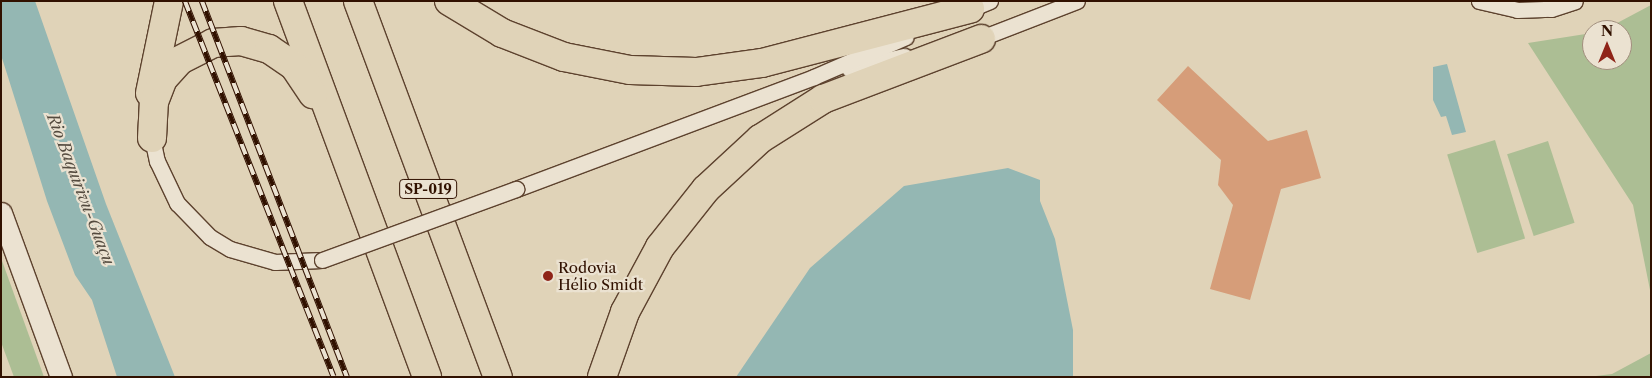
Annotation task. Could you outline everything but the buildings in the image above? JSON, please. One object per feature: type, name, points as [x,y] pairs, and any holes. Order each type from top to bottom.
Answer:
[{"type":"highway","points":[[152,138],[150,86],[169,1]]},
{"type":"highway","points":[[288,1],[427,377]]},
{"type":"highway","name":"SP-019","points":[[358,1],[498,377]]},
{"type":"highway","points":[[449,1],[502,33],[564,57],[630,70],[696,72],[762,63],[980,5]]},
{"type":"highway","points":[[602,377],[624,312],[660,247],[706,189],[760,139],[823,99],[981,39]]},
{"type":"highway","points":[[152,138],[154,102],[171,68],[201,46],[241,41],[269,49],[294,66],[346,156]]},
{"type":"main road","points":[[1,213],[61,377]]},
{"type":"street","points":[[814,77],[981,39],[1077,1]]},
{"type":"street","points":[[1478,1],[1517,10],[1551,9],[1576,1]]},
{"type":"street","points":[[152,138],[173,197],[210,237],[230,249],[275,262],[322,260],[814,77],[980,5]]},
{"type":"green space","points":[[1651,5],[1651,295],[1633,205],[1528,43],[1582,35],[1582,70],[1632,70],[1632,20],[1623,20]]},
{"type":"green space","points":[[1495,140],[1525,238],[1477,253],[1447,155]]},
{"type":"green space","points":[[1548,141],[1575,223],[1534,236],[1507,154]]},
{"type":"green space","points":[[1,258],[44,377],[14,377],[1,342]]},
{"type":"green space","points":[[1651,353],[1651,377],[1588,377],[1612,374]]},
{"type":"water","name":"Rio Baquirivu-Guaçu","points":[[1,1],[35,1],[106,204],[175,377],[117,377],[92,300],[75,275],[47,201],[1,55]]},
{"type":"water","points":[[1447,64],[1466,132],[1452,135],[1446,116],[1441,117],[1433,100],[1433,67]]},
{"type":"water","points":[[1008,168],[1040,180],[1040,201],[1055,239],[1073,330],[1073,377],[736,377],[810,268],[904,186]]},
{"type":"railway","points":[[185,1],[334,377]]},
{"type":"railway","points":[[202,1],[347,377]]},
{"type":"place","name":"Rodovia Hélio Smidt","points":[[548,276]]}]
